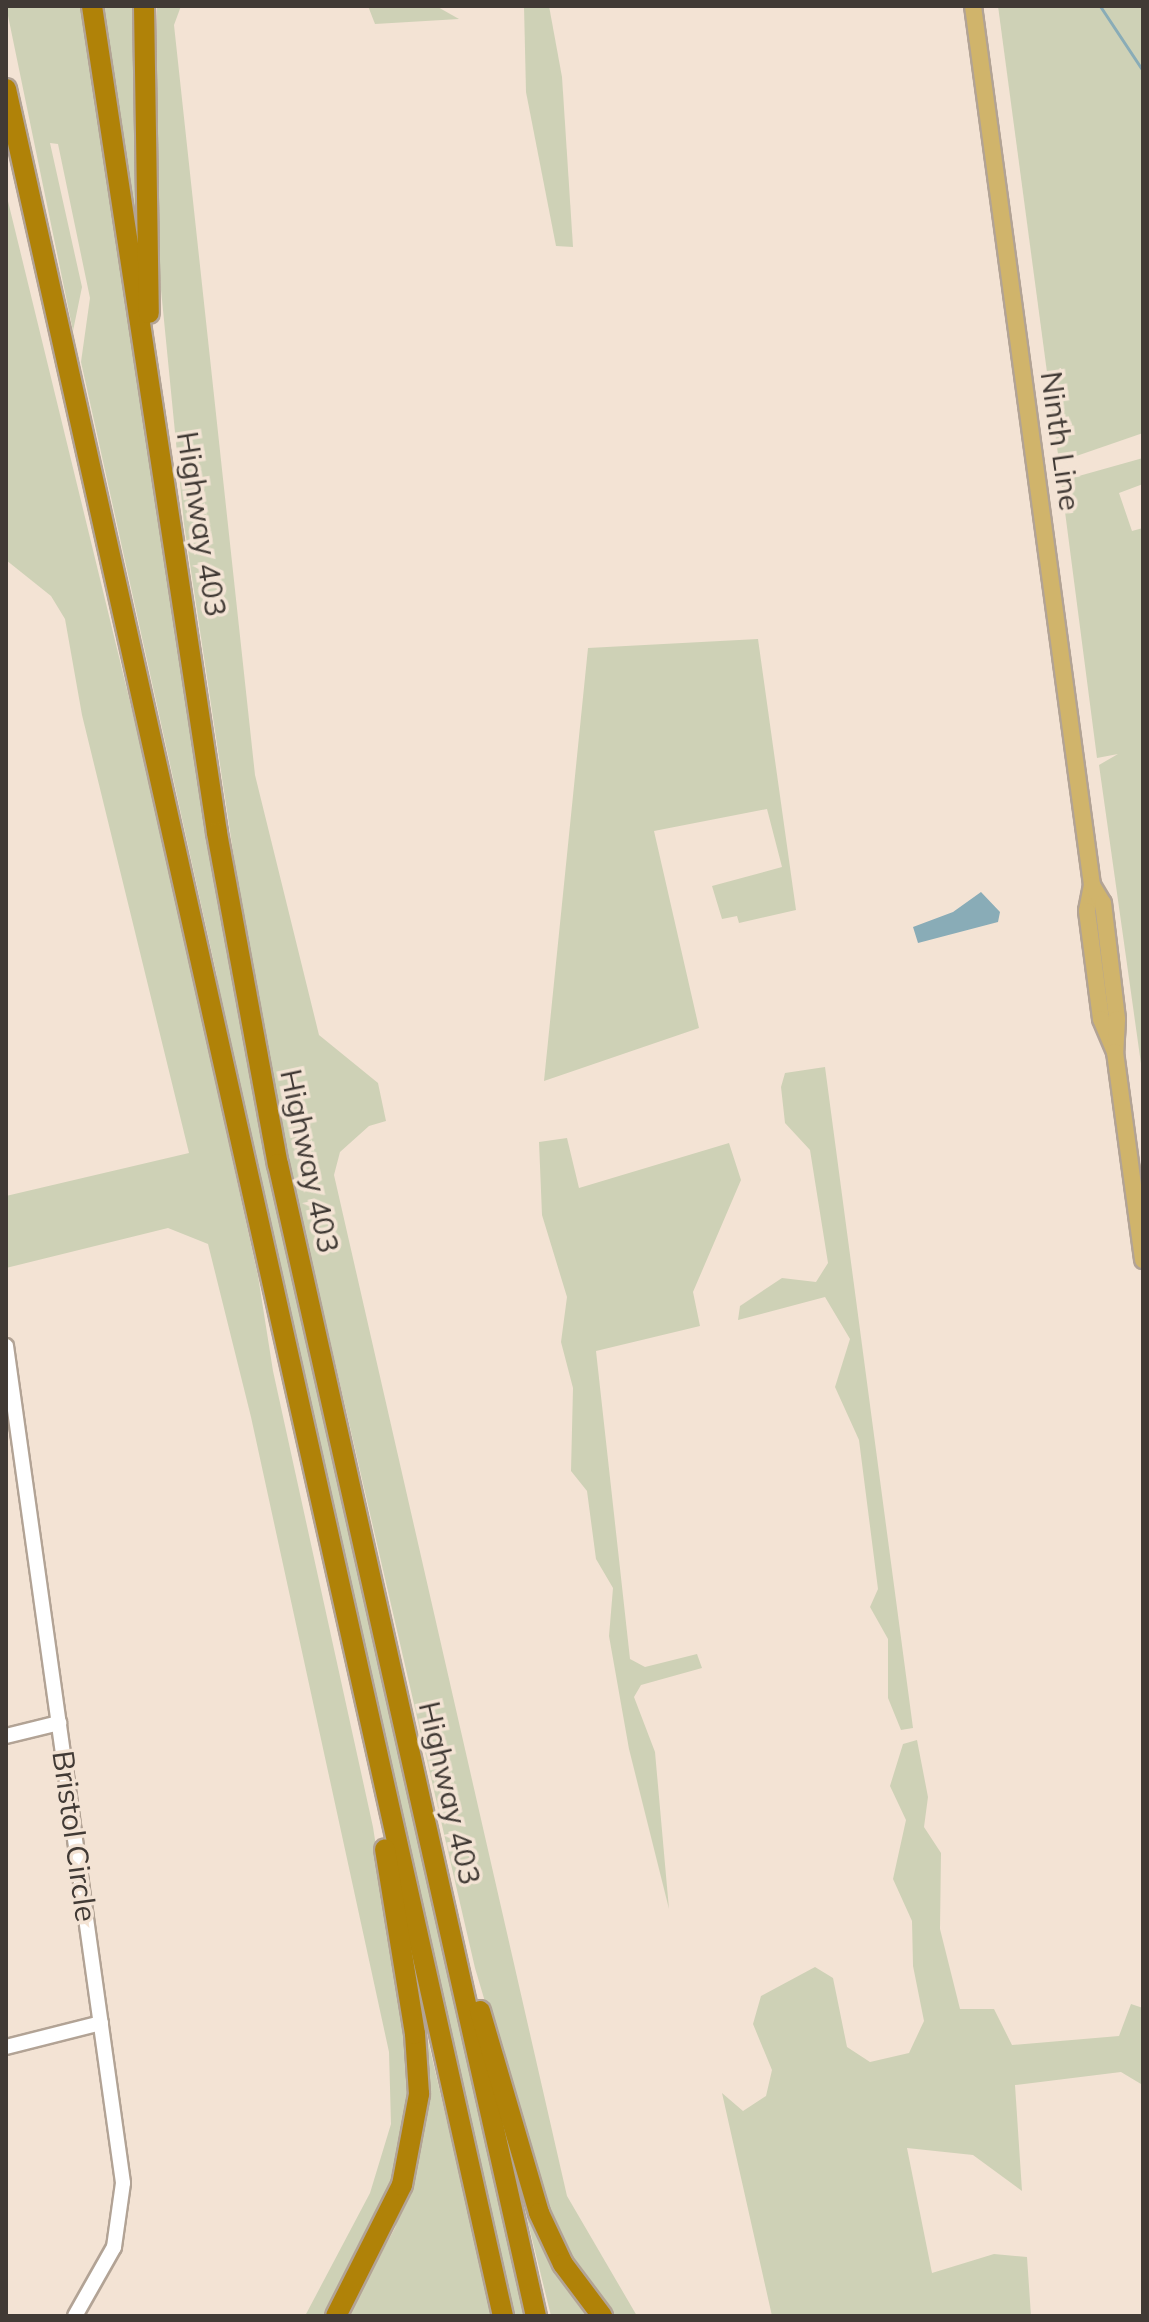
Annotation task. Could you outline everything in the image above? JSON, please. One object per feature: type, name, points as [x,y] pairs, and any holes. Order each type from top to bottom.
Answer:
[{"type":"highway","name":"Highway 403","points":[[92,6],[217,833],[269,1120],[536,2316]]},
{"type":"highway","points":[[144,6],[151,381]]},
{"type":"highway","points":[[6,89],[378,1770],[503,2316]]},
{"type":"highway","points":[[6,156],[42,291],[58,319]]},
{"type":"highway","points":[[336,2316],[402,2185],[419,2094],[415,2034],[378,1805],[378,1770]]},
{"type":"highway","points":[[449,1922],[539,2213],[563,2264],[602,2316]]},
{"type":"main road","name":"Ninth Line","points":[[973,6],[1092,885],[1103,903],[1117,1019],[1115,1052],[1143,1260]]},
{"type":"street","name":"Bristol Circle","points":[[6,1346],[11,1425],[59,1723],[123,2199],[114,2247],[75,2316]]},
{"type":"street","points":[[6,1736],[59,1723]]},
{"type":"street","points":[[6,2047],[101,2023]]},
{"type":"green space","points":[[6,6],[84,6],[252,1079],[413,1821],[529,2316],[511,2316],[235,1083],[216,972],[81,362],[90,298],[58,144],[50,143],[82,287],[73,331]]},
{"type":"green space","points":[[101,6],[136,6],[138,252]]},
{"type":"green space","points":[[157,6],[181,6],[174,25],[255,775],[319,1035],[378,1083],[386,1121],[369,1126],[340,1152],[334,1175],[567,2196],[637,2316],[605,2316],[566,2258],[541,2191],[475,1968],[294,1185],[253,985],[184,524],[157,249]]},
{"type":"green space","points":[[368,6],[436,6],[459,19],[375,24]]},
{"type":"green space","points":[[524,6],[549,6],[562,77],[573,247],[556,246],[526,92]]},
{"type":"green space","points":[[998,6],[1143,6],[1143,433],[1059,462]]},
{"type":"green space","points":[[6,193],[150,784],[258,1276],[273,1371],[373,1827],[401,2008],[409,2098],[393,2189],[327,2316],[305,2316],[370,2193],[391,2124],[389,2052],[251,1417],[208,1244],[168,1228],[6,1268],[6,1196],[189,1153],[82,715],[65,619],[51,596],[6,560]]},
{"type":"green space","points":[[1143,458],[1143,484],[1119,493],[1132,531],[1143,528],[1143,1078],[1099,765],[1118,754],[1097,758],[1061,481]]},
{"type":"green space","points":[[758,639],[796,910],[739,923],[737,916],[722,919],[712,886],[782,867],[767,809],[654,831],[699,1028],[544,1081],[588,648]]},
{"type":"green space","points":[[825,1067],[913,1728],[901,1730],[888,1698],[888,1639],[870,1607],[878,1589],[859,1440],[835,1387],[850,1339],[825,1297],[738,1320],[740,1306],[782,1278],[816,1282],[828,1263],[810,1150],[785,1123],[781,1087],[785,1073]]},
{"type":"green space","points":[[567,1138],[579,1188],[729,1143],[741,1180],[693,1292],[700,1326],[596,1351],[630,1659],[645,1667],[697,1654],[702,1668],[641,1685],[634,1697],[655,1752],[669,1909],[629,1749],[609,1636],[613,1588],[596,1559],[587,1491],[571,1471],[573,1388],[561,1342],[567,1297],[542,1215],[539,1142]]},
{"type":"green space","points":[[917,1740],[928,1797],[924,1827],[941,1853],[940,1929],[960,2009],[994,2009],[1012,2045],[1119,2036],[1131,2004],[1143,2008],[1141,2084],[1121,2072],[1015,2085],[1022,2191],[973,2155],[907,2148],[932,2273],[994,2254],[1027,2257],[1031,2316],[772,2316],[722,2093],[743,2111],[766,2096],[772,2070],[753,2024],[761,1996],[815,1967],[833,1978],[847,2047],[870,2062],[909,2053],[924,2021],[913,1966],[912,1921],[893,1879],[906,1820],[890,1786],[903,1744]]},
{"type":"green space","points":[[417,1994],[493,2316],[347,2316],[395,2228],[423,2138],[426,2085]]},
{"type":"green space","points":[[495,2088],[542,2237],[589,2316],[551,2316]]},
{"type":"water","points":[[981,892],[1000,912],[998,922],[918,943],[913,927],[953,912]]},
{"type":"waterway","points":[[1100,6],[1143,71]]}]
